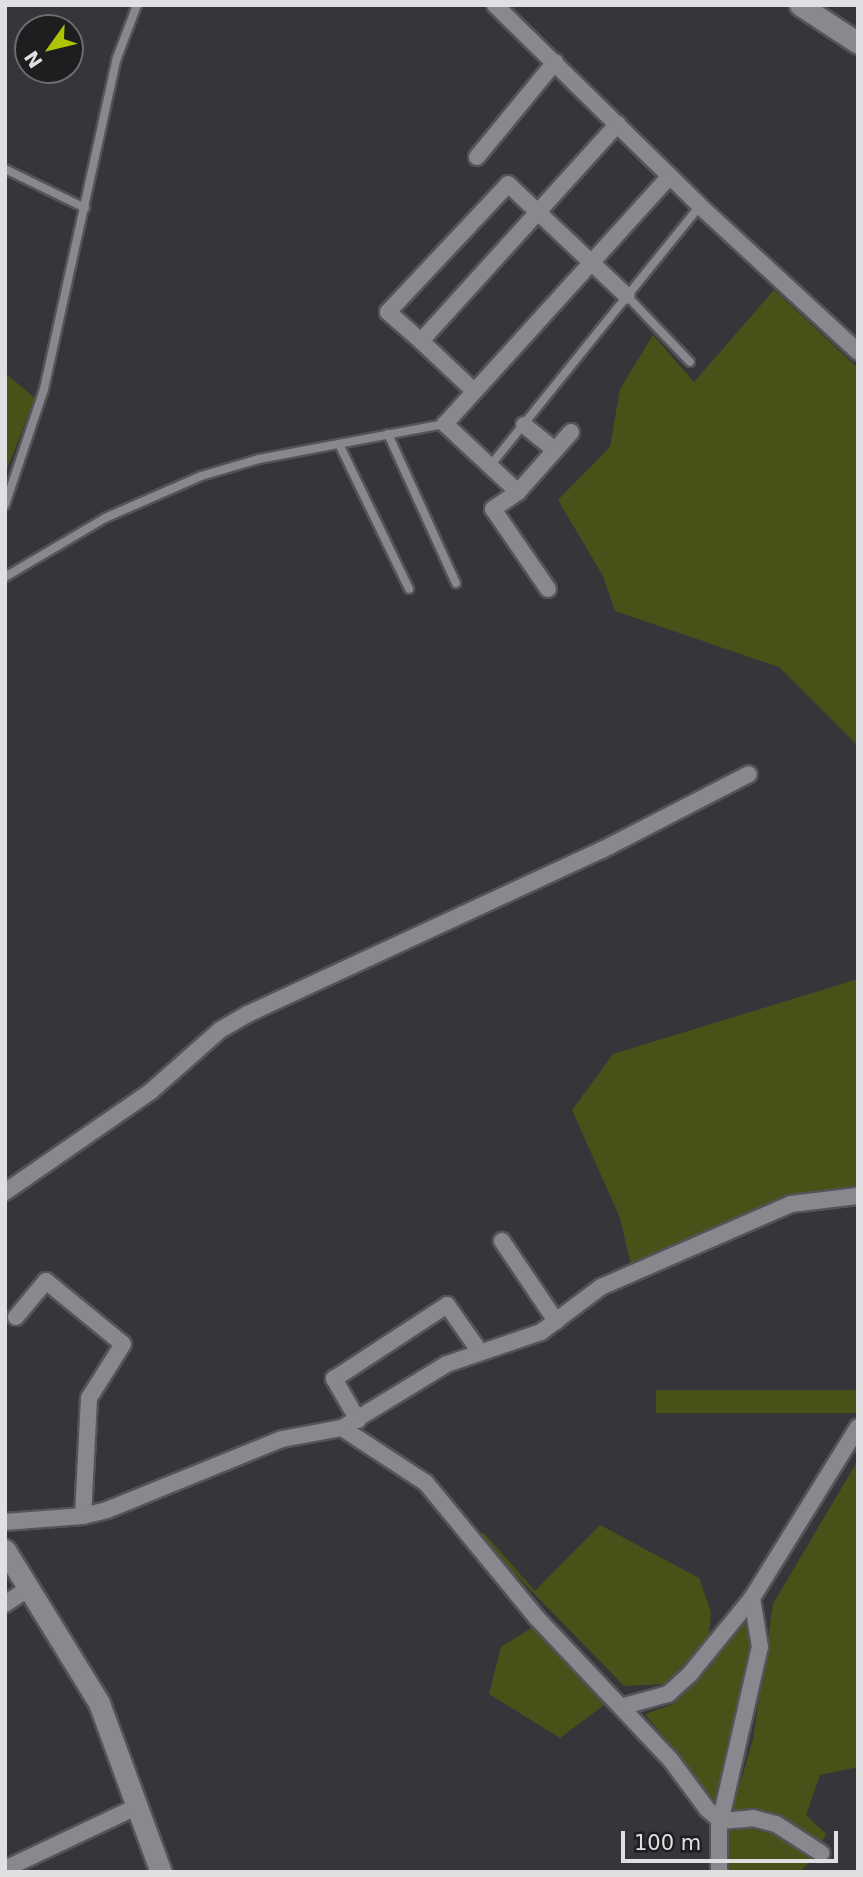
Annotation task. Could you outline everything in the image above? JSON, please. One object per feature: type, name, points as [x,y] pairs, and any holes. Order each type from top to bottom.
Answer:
[{"type":"street","points":[[495,5],[700,206],[858,352]]},
{"type":"street","points":[[800,5],[858,43]]},
{"type":"street","points":[[478,156],[555,62]]},
{"type":"street","points":[[421,341],[618,124]]},
{"type":"street","points":[[518,492],[445,424],[670,176]]},
{"type":"street","points":[[474,391],[388,312],[508,184],[627,296]]},
{"type":"street","points":[[524,425],[555,450]]},
{"type":"street","points":[[548,589],[493,509],[518,492],[571,432]]},
{"type":"street","points":[[5,1192],[150,1092],[200,1046],[248,1014],[601,850],[749,774]]},
{"type":"street","points":[[5,1522],[83,1516],[282,1440],[342,1428],[447,1364],[480,1352],[510,1346],[556,1321],[601,1287],[791,1204],[858,1196]]},
{"type":"street","points":[[502,1241],[556,1321]]},
{"type":"street","points":[[16,1317],[46,1282],[122,1344],[89,1398],[83,1516]]},
{"type":"street","points":[[358,1420],[334,1379],[447,1305],[480,1352]]},
{"type":"street","points":[[624,1706],[654,1700],[684,1681],[752,1598],[858,1427]]},
{"type":"street","points":[[342,1428],[426,1483],[536,1617],[624,1706],[721,1821]]},
{"type":"street","points":[[5,1550],[99,1703],[162,1872]]},
{"type":"street","points":[[5,1604],[29,1588]]},
{"type":"street","points":[[719,1872],[721,1821],[760,1647],[752,1598]]},
{"type":"street","points":[[5,1869],[136,1807]]},
{"type":"street","points":[[721,1821],[753,1818],[776,1824],[821,1853]]},
{"type":"lane","points":[[5,505],[44,389],[117,58],[136,6]]},
{"type":"lane","points":[[5,169],[85,208]]},
{"type":"lane","points":[[490,466],[700,206]]},
{"type":"lane","points":[[627,296],[690,362]]},
{"type":"lane","points":[[5,576],[151,496],[259,459],[445,424]]},
{"type":"lane","points":[[388,434],[457,583]]},
{"type":"lane","points":[[339,444],[409,589]]},
{"type":"green space","points":[[774,290],[858,368],[858,746],[779,667],[615,611],[603,576],[558,500],[610,447],[620,389],[653,335],[694,382]]},
{"type":"green space","points":[[5,373],[35,398],[5,474]]},
{"type":"green space","points":[[858,979],[858,1187],[801,1194],[631,1265],[620,1218],[572,1110],[613,1054]]},
{"type":"green space","points":[[656,1390],[858,1390],[858,1413],[656,1413]]},
{"type":"green space","points":[[858,1460],[858,1767],[820,1775],[806,1815],[826,1834],[821,1844],[782,1819],[732,1811],[753,1739],[773,1604]]},
{"type":"green space","points":[[600,1525],[699,1578],[711,1612],[709,1638],[665,1684],[624,1686],[478,1536],[484,1533],[535,1591]]},
{"type":"green space","points":[[744,1620],[753,1645],[715,1801],[645,1714],[673,1704]]},
{"type":"green space","points":[[533,1627],[604,1705],[560,1738],[489,1694],[501,1647]]},
{"type":"green space","points":[[722,1829],[751,1829],[780,1835],[816,1855],[800,1872],[723,1872]]}]
